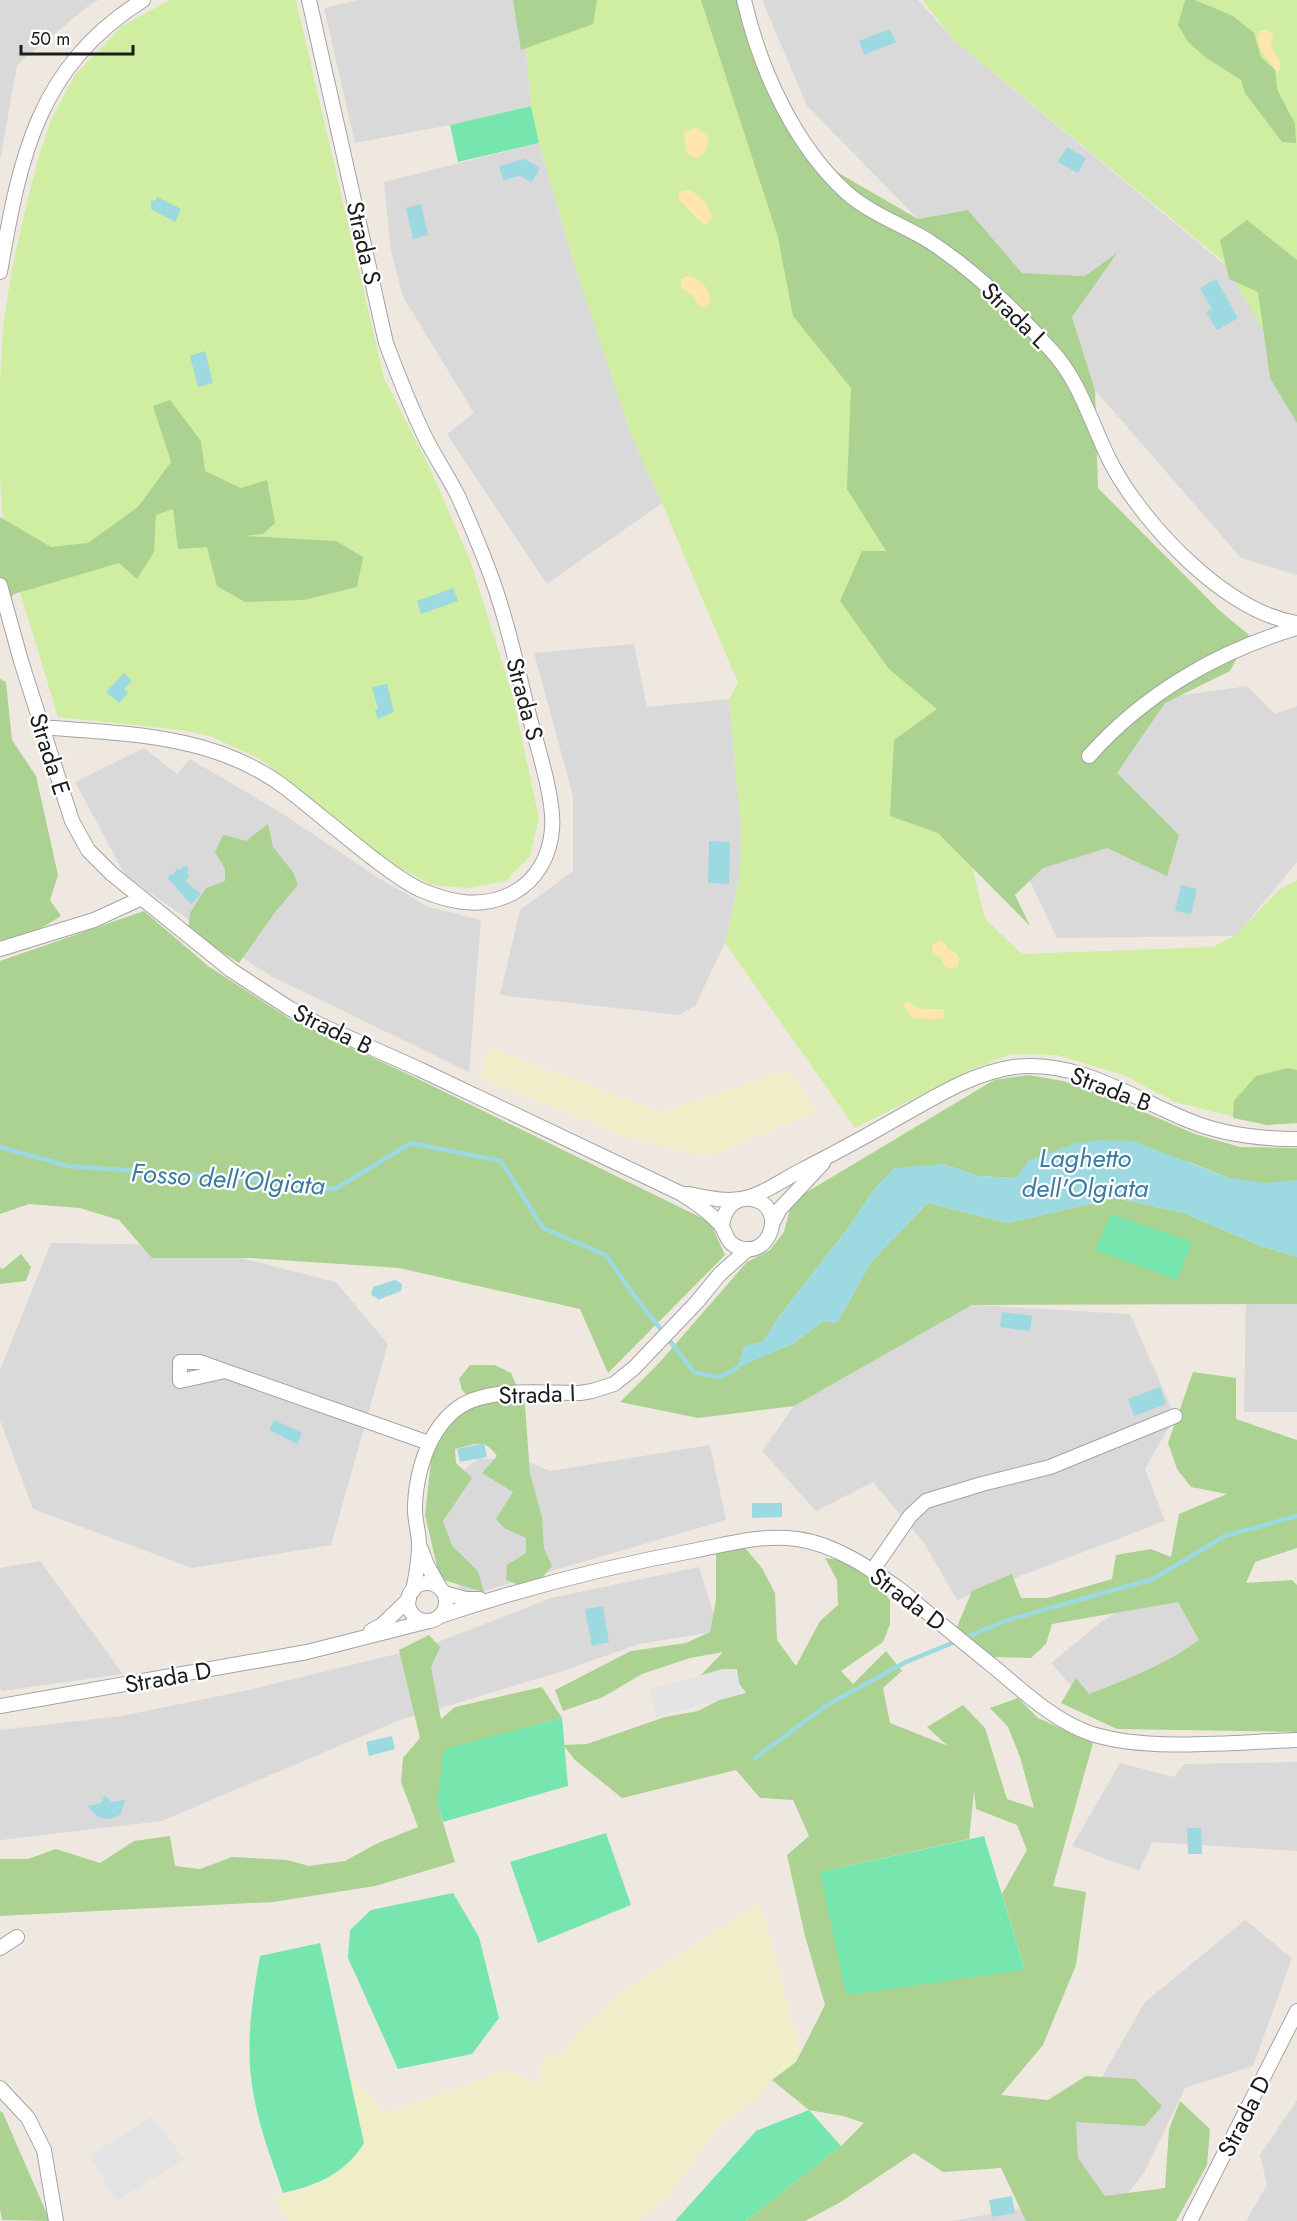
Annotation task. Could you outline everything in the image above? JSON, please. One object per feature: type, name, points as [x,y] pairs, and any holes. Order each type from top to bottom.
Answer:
[{"type":"street","points":[[0,272],[10,214],[28,144],[43,107],[61,76],[95,38],[115,19],[143,0]]},
{"type":"street","name":"Strada S","points":[[41,727],[118,732],[170,739],[205,747],[236,758],[285,787],[339,832],[402,879],[417,888],[449,900],[462,903],[487,902],[514,892],[538,872],[549,850],[552,811],[500,605],[488,566],[469,522],[409,402],[386,344],[309,0]]},
{"type":"street","name":"Strada L","points":[[744,0],[772,86],[790,121],[825,170],[855,200],[922,237],[979,279],[1002,299],[1049,348],[1070,375],[1125,487],[1177,552],[1253,608],[1297,623]]},
{"type":"street","name":"Strada E","points":[[0,585],[41,727],[68,811],[81,841],[96,858],[142,898]]},
{"type":"street","points":[[1089,756],[1108,735],[1148,700],[1195,671],[1258,639],[1297,628]]},
{"type":"street","points":[[0,949],[94,920],[142,898]]},
{"type":"street","name":"Strada B","points":[[142,898],[231,970],[299,1014],[680,1193],[702,1207],[723,1231]]},
{"type":"street","name":"Strada B","points":[[680,1193],[722,1200],[744,1199],[978,1077],[997,1070],[1035,1066],[1056,1068],[1097,1079],[1213,1130],[1253,1137],[1297,1139]]},
{"type":"street","name":"Strada B","points":[[773,1222],[780,1209],[833,1154]]},
{"type":"street","points":[[744,1199],[760,1202],[766,1207],[773,1222],[769,1238],[756,1248],[734,1246],[723,1231],[725,1212],[730,1205],[744,1199]]},
{"type":"street","name":"Strada I","points":[[720,1274],[727,1245],[723,1231]]},
{"type":"street","name":"Strada I","points":[[442,1591],[427,1565],[419,1544],[415,1507],[419,1469],[429,1443],[447,1419],[471,1401],[491,1395],[580,1393],[614,1384],[634,1368],[720,1274],[748,1249]]},
{"type":"street","points":[[225,1371],[429,1443]]},
{"type":"street","points":[[872,1571],[910,1516],[926,1501],[1050,1467],[1175,1416]]},
{"type":"street","name":"Strada D","points":[[0,1706],[307,1652],[434,1618],[546,1583],[662,1556],[768,1538],[797,1539],[822,1545],[872,1571],[902,1591],[1037,1704],[1091,1733],[1114,1739],[1163,1743],[1297,1740]]},
{"type":"street","name":"Strada I","points":[[411,1595],[419,1544]]},
{"type":"street","points":[[429,1584],[442,1591],[446,1606],[434,1618],[419,1619],[412,1613],[411,1595],[417,1586],[429,1584]]},
{"type":"street","name":"Strada D","points":[[442,1591],[466,1599],[497,1597]]},
{"type":"street","name":"Strada D","points":[[336,1645],[382,1625],[411,1595]]},
{"type":"street","points":[[0,1948],[17,1937]]},
{"type":"street","name":"Strada D","points":[[1190,2221],[1297,2011]]},
{"type":"street","points":[[0,2088],[28,2118],[44,2150],[56,2221]]},
{"type":"shaded area","points":[[0,0],[99,0],[92,3],[17,65],[0,161]]},
{"type":"shaded area","points":[[359,0],[522,0],[531,106],[450,125],[355,143],[324,8]]},
{"type":"shaded area","points":[[762,0],[918,0],[955,41],[1258,292],[1297,412],[1297,575],[1241,558],[1095,390],[1072,317],[1085,276],[1022,273],[968,210],[918,219],[807,106]]},
{"type":"shaded area","points":[[539,143],[574,264],[632,437],[662,503],[547,584],[447,434],[474,413],[403,297],[391,251],[384,182]]},
{"type":"shaded area","points":[[634,644],[647,707],[729,699],[741,827],[740,875],[725,943],[695,1006],[679,1015],[500,995],[520,910],[573,871],[573,796],[534,653]]},
{"type":"shaded area","points":[[1247,686],[1275,714],[1297,706],[1297,862],[1236,936],[1057,938],[976,767],[1108,706]]},
{"type":"shaded area","points":[[144,748],[177,774],[190,759],[280,812],[380,879],[429,907],[481,920],[469,1072],[273,977],[125,875],[75,782]]},
{"type":"shaded area","points":[[488,1047],[660,1112],[790,1070],[817,1112],[708,1157],[624,1136],[481,1078]]},
{"type":"shaded area","points":[[51,1243],[189,1245],[336,1282],[388,1344],[331,1545],[192,1568],[33,1509],[0,1420],[0,1370]]},
{"type":"shaded area","points":[[1246,1288],[1297,1288],[1297,1412],[1244,1412]]},
{"type":"shaded area","points":[[972,1305],[1130,1314],[1175,1416],[1145,1469],[1165,1521],[957,1600],[924,1543],[873,1482],[816,1511],[762,1451],[794,1406]]},
{"type":"shaded area","points":[[710,1445],[726,1520],[463,1597],[427,1498],[479,1458],[529,1462],[550,1471]]},
{"type":"shaded area","points":[[40,1561],[123,1674],[2,1691],[0,1688],[0,1568]]},
{"type":"shaded area","points":[[699,1567],[719,1631],[639,1644],[563,1671],[400,1720],[162,1821],[0,1840],[0,1730],[121,1716],[244,1691],[425,1647],[551,1598]]},
{"type":"shaded area","points":[[1139,1599],[1297,1599],[1086,1703],[1051,1663],[1102,1621]]},
{"type":"shaded area","points":[[723,1669],[737,1669],[739,1683],[746,1693],[656,1717],[650,1689]]},
{"type":"shaded area","points":[[1297,1762],[1297,1851],[1152,1842],[1139,1871],[1072,1846],[1120,1763],[1174,1777],[1184,1764]]},
{"type":"shaded area","points":[[760,1903],[801,2052],[796,2062],[772,2080],[759,2096],[714,2132],[670,2193],[640,2221],[289,2221],[273,2197],[305,2189],[327,2179],[351,2162],[358,2153],[364,2143],[349,2075],[385,2113],[508,2070],[537,2084],[544,2058],[564,2052],[576,2034],[622,1992]]},
{"type":"shaded area","points":[[1245,1920],[1292,1958],[1253,2066],[1185,2088],[1144,2173],[1106,2221],[951,2221],[1056,2202],[1043,2148],[1102,2077],[1145,2002]]},
{"type":"shaded area","points":[[1297,2100],[1297,2221],[1246,2221],[1267,2185],[1260,2155]]},
{"type":"shaded area","points":[[151,2117],[185,2159],[116,2201],[90,2156]]},
{"type":"green space","points":[[170,0],[296,0],[384,378],[428,464],[470,560],[513,697],[539,819],[530,856],[506,881],[468,888],[431,885],[390,862],[260,759],[210,736],[181,730],[58,717],[13,569],[2,510],[0,382],[3,326],[12,269],[27,202],[51,120],[75,75],[122,26]]},
{"type":"green space","points":[[513,0],[597,0],[593,24],[521,50]]},
{"type":"green space","points":[[522,0],[724,0],[858,370],[985,919],[1022,954],[1213,947],[1236,935],[1279,890],[1297,880],[1297,1123],[1267,1125],[1175,1102],[1124,1075],[1057,1055],[1011,1054],[968,1071],[855,1128],[725,943],[740,875],[741,827],[729,699],[738,683],[632,437],[574,264],[539,143],[531,106]]},
{"type":"green space","points":[[701,0],[738,0],[746,26],[799,150],[918,219],[968,210],[1022,273],[1085,276],[1117,253],[1072,317],[1095,390],[1098,488],[1220,611],[1249,635],[1230,671],[1165,703],[1117,773],[1179,835],[1167,876],[1107,848],[1043,868],[1015,895],[1030,926],[938,833],[890,816],[894,740],[937,709],[889,669],[840,601],[862,551],[886,551],[847,489],[851,388],[793,316],[778,237]]},
{"type":"green space","points":[[922,0],[1297,0],[1297,388],[1223,261],[955,41]]},
{"type":"green space","points":[[1185,0],[1195,0],[1233,16],[1254,33],[1261,57],[1275,70],[1277,89],[1295,124],[1296,143],[1282,142],[1245,93],[1241,80],[1205,57],[1188,42],[1178,25]]},
{"type":"green space","points":[[531,106],[539,143],[458,162],[450,125]]},
{"type":"green space","points":[[1247,220],[1297,260],[1297,423],[1270,378],[1258,292],[1229,279],[1220,240]]},
{"type":"green space","points":[[170,400],[201,441],[205,471],[241,488],[267,480],[275,523],[263,534],[245,536],[336,541],[363,557],[357,587],[304,600],[245,602],[217,586],[207,547],[178,549],[173,509],[156,515],[154,552],[137,579],[119,563],[14,594],[0,613],[0,517],[51,547],[88,543],[138,507],[171,462],[153,406]]},
{"type":"green space","points":[[0,679],[6,682],[12,740],[36,776],[58,875],[50,900],[61,916],[0,953]]},
{"type":"green space","points":[[268,824],[273,847],[293,872],[298,885],[276,911],[239,963],[188,931],[190,913],[206,888],[225,881],[225,869],[215,852],[223,835],[246,841]]},
{"type":"green space","points":[[144,911],[208,966],[290,1019],[710,1222],[725,1255],[608,1373],[580,1309],[399,1268],[252,1258],[152,1258],[119,1220],[80,1208],[29,1204],[0,1214],[0,961]]},
{"type":"green space","points":[[1288,1068],[1297,1070],[1297,1123],[1267,1125],[1233,1118],[1234,1101],[1256,1076]]},
{"type":"green space","points":[[1029,1075],[1063,1081],[1109,1097],[1195,1134],[1240,1147],[1297,1148],[1297,1180],[1266,1184],[1229,1178],[1189,1162],[1016,1178],[978,1176],[943,1164],[875,1188],[851,1224],[778,1318],[764,1341],[740,1361],[737,1367],[792,1344],[824,1321],[837,1323],[871,1262],[928,1203],[1007,1223],[1116,1198],[1184,1213],[1258,1245],[1297,1257],[1297,1304],[972,1305],[794,1406],[698,1418],[620,1402],[659,1363],[747,1262],[770,1250],[784,1232],[792,1201],[994,1080]]},
{"type":"green space","points":[[1111,1214],[1192,1242],[1177,1280],[1095,1250]]},
{"type":"green space","points":[[21,1254],[31,1267],[26,1281],[0,1284],[0,1268],[3,1269]]},
{"type":"green space","points":[[470,1365],[495,1365],[511,1373],[525,1405],[530,1474],[542,1517],[544,1548],[552,1566],[543,1577],[524,1587],[506,1580],[507,1565],[526,1553],[526,1538],[504,1528],[496,1519],[513,1492],[482,1473],[497,1456],[483,1444],[455,1449],[456,1463],[472,1478],[443,1521],[452,1546],[478,1571],[484,1592],[440,1579],[425,1515],[432,1452],[435,1441],[469,1398],[462,1390],[459,1379]]},
{"type":"green space","points":[[1193,1372],[1236,1378],[1236,1419],[1297,1440],[1297,1548],[1255,1562],[1246,1583],[1292,1580],[1297,1585],[1297,1732],[1117,1729],[1061,1703],[1076,1678],[1089,1694],[1160,1664],[1199,1640],[1178,1602],[1052,1624],[1046,1644],[1031,1658],[992,1657],[957,1627],[972,1591],[1012,1574],[1021,1598],[1047,1598],[1112,1579],[1116,1555],[1151,1549],[1171,1557],[1179,1514],[1227,1494],[1191,1487],[1177,1469],[1168,1443]]},
{"type":"green space","points":[[740,1542],[762,1568],[775,1593],[777,1640],[796,1666],[820,1621],[838,1605],[837,1580],[825,1558],[841,1560],[870,1574],[890,1600],[890,1624],[883,1642],[841,1671],[853,1684],[886,1651],[902,1671],[883,1688],[890,1723],[948,1746],[927,1727],[963,1705],[985,1728],[1007,1799],[1034,1808],[1020,1757],[1008,1727],[990,1708],[1018,1698],[1038,1718],[1093,1743],[1053,1886],[1086,1892],[1076,1965],[1043,2045],[1001,2095],[1048,2100],[1086,2076],[1135,2079],[1162,2106],[1145,2126],[1076,2122],[1078,2158],[1105,2196],[1165,2188],[1169,2129],[1180,2101],[1210,2129],[1207,2165],[1176,2221],[1026,2221],[1001,2168],[943,2172],[914,2153],[839,2203],[805,2221],[746,2221],[841,2146],[864,2123],[843,2116],[809,2110],[772,2080],[796,2062],[825,2005],[805,1936],[787,1855],[809,1836],[793,1800],[760,1798],[736,1770],[622,1798],[575,1760],[563,1745],[587,1744],[665,1717],[698,1711],[727,1696],[701,1675],[723,1652],[690,1658],[642,1674],[603,1697],[563,1711],[555,1690],[631,1651],[686,1643],[710,1632],[716,1600],[716,1546]],"holes":[[[974,1791],[976,1809],[1017,1825],[1027,1850],[1002,1894],[1025,1970],[820,1872],[969,1839]]]},
{"type":"green space","points":[[429,1635],[440,1647],[431,1667],[441,1719],[455,1707],[542,1687],[562,1718],[528,1727],[437,1803],[455,1862],[375,1886],[273,1902],[0,1916],[0,1859],[28,1859],[56,1849],[100,1863],[134,1841],[170,1836],[175,1866],[200,1869],[232,1857],[287,1860],[309,1866],[345,1861],[378,1843],[418,1827],[401,1782],[403,1758],[420,1738],[399,1650]]},
{"type":"green space","points":[[562,1718],[568,1786],[443,1822],[437,1803],[444,1749]]},
{"type":"green space","points":[[606,1833],[631,1905],[538,1943],[510,1862]]},
{"type":"green space","points":[[984,1836],[1025,1970],[846,1995],[820,1872]]},
{"type":"green space","points":[[453,1893],[479,1937],[499,2018],[472,2054],[398,2069],[348,1958],[350,1930],[371,1910]]},
{"type":"green space","points":[[320,1943],[364,2143],[348,2162],[329,2177],[283,2193],[262,2130],[253,2091],[250,2023],[254,1989],[260,1956]]},
{"type":"green space","points":[[809,2110],[841,2146],[746,2221],[675,2221],[756,2131]]},
{"type":"green space","points":[[0,2111],[3,2113],[50,2221],[2,2220]]},
{"type":"sand","points":[[1268,30],[1273,34],[1271,46],[1281,63],[1278,73],[1261,51],[1257,39],[1260,31]]},
{"type":"sand","points":[[696,128],[709,136],[706,151],[697,159],[687,154],[684,132]]},
{"type":"sand","points":[[685,190],[699,196],[708,208],[713,217],[706,225],[679,200],[679,192]]},
{"type":"sand","points":[[687,276],[700,281],[706,288],[710,302],[705,307],[699,306],[693,296],[681,287],[681,279]]},
{"type":"sand","points":[[940,940],[946,944],[948,949],[957,954],[958,966],[950,969],[944,966],[942,958],[933,954],[932,946]]},
{"type":"sand","points":[[907,1001],[919,1008],[943,1009],[945,1017],[912,1018],[903,1005]]},
{"type":"water","points":[[890,29],[896,42],[864,55],[859,41]]},
{"type":"water","points":[[1067,147],[1086,158],[1078,173],[1058,162]]},
{"type":"water","points":[[524,159],[540,168],[532,182],[520,176],[503,180],[499,166]]},
{"type":"water","points":[[157,197],[181,209],[175,222],[151,209],[151,201],[156,200]]},
{"type":"water","points":[[421,204],[428,235],[413,239],[406,208]]},
{"type":"water","points":[[1216,279],[1238,318],[1217,330],[1206,312],[1212,309],[1200,288]]},
{"type":"water","points":[[205,351],[213,383],[198,387],[190,356]]},
{"type":"water","points":[[453,588],[458,601],[421,614],[417,601]]},
{"type":"water","points":[[124,673],[132,681],[124,689],[128,693],[119,703],[106,692]]},
{"type":"water","points":[[387,684],[394,712],[378,719],[375,710],[378,709],[372,687]]},
{"type":"water","points":[[709,841],[730,842],[729,884],[708,883]]},
{"type":"water","points":[[187,866],[189,870],[187,873],[189,876],[185,881],[201,894],[191,904],[168,879],[177,868],[180,870]]},
{"type":"water","points":[[1181,885],[1197,889],[1191,914],[1175,911]]},
{"type":"water","name":"Laghetto dell'Olgiata","points":[[1099,1140],[1133,1141],[1229,1178],[1266,1183],[1297,1180],[1297,1257],[1258,1245],[1184,1213],[1116,1198],[1007,1223],[928,1203],[871,1262],[837,1323],[824,1321],[792,1344],[737,1368],[744,1346],[764,1341],[778,1318],[851,1224],[875,1188],[894,1168],[943,1164],[978,1176],[1016,1178],[1029,1160],[1077,1143]]},
{"type":"water","points":[[395,1280],[402,1284],[401,1291],[378,1300],[371,1295],[373,1287]]},
{"type":"water","points":[[1002,1312],[1032,1316],[1030,1331],[1000,1327]]},
{"type":"water","points":[[1160,1387],[1166,1404],[1134,1416],[1128,1399]]},
{"type":"water","points":[[274,1420],[302,1433],[297,1444],[269,1430]]},
{"type":"water","points":[[484,1443],[487,1457],[460,1462],[457,1449]]},
{"type":"water","points":[[752,1503],[782,1503],[782,1517],[752,1518]]},
{"type":"water","points":[[603,1606],[609,1642],[592,1646],[585,1609]]},
{"type":"water","points":[[392,1736],[395,1749],[369,1756],[366,1742]]},
{"type":"water","points":[[105,1795],[111,1802],[125,1800],[121,1814],[107,1819],[91,1811],[88,1806],[101,1803]]},
{"type":"water","points":[[1187,1828],[1201,1828],[1202,1854],[1188,1854]]},
{"type":"water","points":[[1012,2196],[1015,2213],[992,2217],[989,2200]]},
{"type":"waterway","name":"Fosso dell’Olgiata","points":[[0,1147],[68,1166],[241,1179],[335,1189],[411,1143],[501,1161],[543,1228],[606,1255],[633,1294],[695,1373],[720,1377],[737,1368]]},
{"type":"waterway","points":[[755,1758],[827,1705],[906,1662],[1008,1620],[1153,1579],[1225,1536],[1297,1516]]}]
